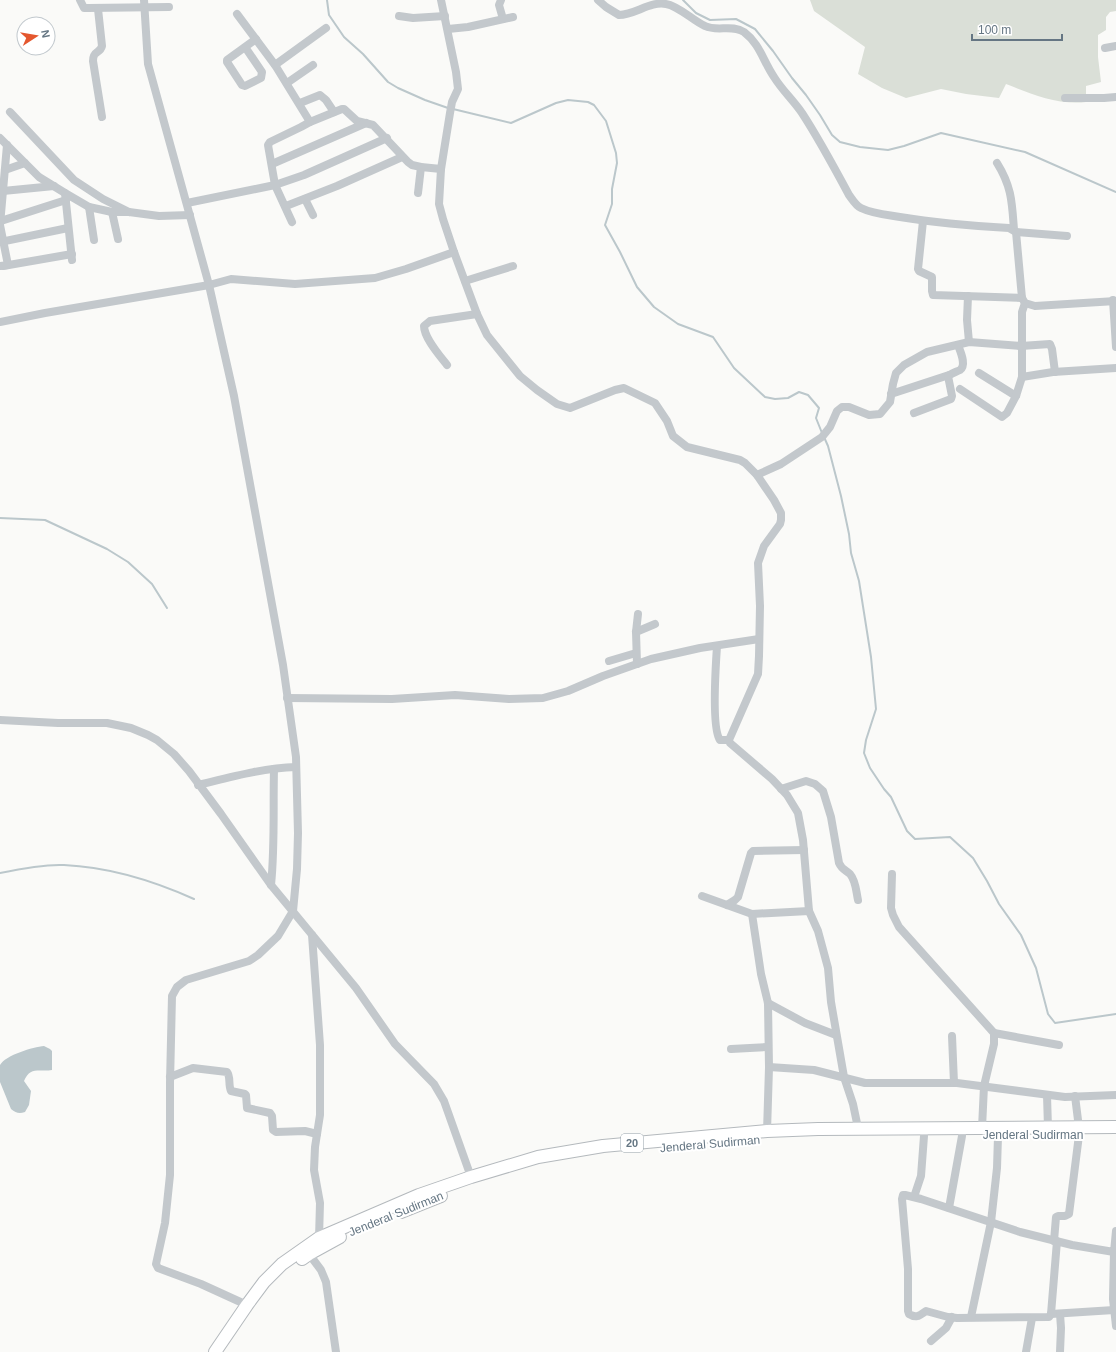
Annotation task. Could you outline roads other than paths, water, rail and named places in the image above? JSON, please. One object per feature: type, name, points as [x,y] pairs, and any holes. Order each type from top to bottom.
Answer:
[{"type":"highway","name":"20","points":[[215,1352],[264,1282],[282,1264],[319,1238],[419,1195],[471,1177],[538,1157],[603,1146],[767,1131],[858,1128],[1048,1128],[1079,1131],[1116,1127]]},
{"type":"highway","name":"Jenderal Sudirman","points":[[224,1352],[255,1306],[270,1287],[287,1270],[329,1242],[350,1232],[466,1186],[540,1165],[604,1154],[768,1139],[843,1136],[998,1136],[1079,1131],[1116,1135]]},
{"type":"street","points":[[80,0],[84,8],[98,9],[144,4],[169,7]]},
{"type":"street","points":[[441,0],[448,29],[458,89],[452,102],[450,113],[441,169],[439,204],[454,252],[477,314],[490,340],[520,376],[558,404],[570,408],[615,390],[624,388],[655,403],[667,420],[673,436],[686,447],[743,462],[757,475],[774,500],[781,516],[780,524],[764,546],[758,563],[760,639],[758,674],[729,740]]},
{"type":"street","points":[[501,0],[499,5],[503,19]]},
{"type":"street","points":[[598,0],[611,11],[619,15],[652,5],[666,4],[685,13],[707,27],[728,28],[742,31],[757,45],[774,77],[801,112],[849,195],[857,206],[862,209],[876,213],[923,221],[1008,228],[1015,231],[1067,236]]},
{"type":"street","points":[[144,4],[148,64],[209,285],[234,396],[283,665],[296,767],[298,833],[297,869],[293,911],[278,936],[258,955],[239,964],[190,978],[177,987],[172,996],[170,1175],[165,1223],[156,1262],[158,1268],[201,1284],[247,1305]]},
{"type":"street","points":[[98,9],[102,46],[100,51],[95,53],[93,56],[93,61],[102,117]]},
{"type":"street","points":[[237,14],[287,83],[310,122]]},
{"type":"street","points":[[399,16],[413,18],[445,16]]},
{"type":"street","points":[[448,29],[468,27],[513,17]]},
{"type":"street","points":[[274,65],[326,28]]},
{"type":"street","points":[[245,47],[262,72],[262,75],[261,78],[245,86],[242,85],[227,60],[256,39]]},
{"type":"street","points":[[1105,48],[1116,46]]},
{"type":"street","points":[[287,83],[312,66]]},
{"type":"street","points":[[300,103],[320,95],[326,100],[334,112]]},
{"type":"street","points":[[1064,98],[1116,97]]},
{"type":"street","points":[[292,222],[286,206],[275,185],[268,145],[270,142],[310,122],[334,112],[344,109],[357,121],[373,125],[387,138],[402,157],[412,165],[441,169]]},
{"type":"street","points":[[10,112],[74,180],[103,199],[129,212]]},
{"type":"street","points":[[272,164],[367,123]]},
{"type":"street","points":[[0,138],[5,150],[0,223],[3,266],[72,257],[65,197]]},
{"type":"street","points":[[186,202],[275,185],[304,175],[387,138]]},
{"type":"street","points":[[5,150],[25,163],[39,177],[54,186],[65,197],[89,207],[112,212],[129,212],[159,216],[190,216]]},
{"type":"street","points":[[286,206],[337,186],[402,157]]},
{"type":"street","points":[[3,175],[25,163]]},
{"type":"street","points":[[960,389],[1002,416],[1007,413],[1016,396],[1022,376],[1021,346],[1022,312],[1024,300],[1012,200],[1007,181],[997,163]]},
{"type":"street","points":[[418,193],[421,167]]},
{"type":"street","points":[[2,196],[54,186]]},
{"type":"street","points":[[0,223],[65,197]]},
{"type":"street","points":[[305,199],[313,215]]},
{"type":"street","points":[[89,207],[94,240]]},
{"type":"street","points":[[112,212],[118,239]]},
{"type":"street","points":[[923,221],[918,269],[919,271],[932,277],[933,295],[1024,300],[1034,306],[1115,301],[1116,347]]},
{"type":"street","points":[[2,242],[68,228]]},
{"type":"street","points":[[0,322],[53,311],[209,285],[231,279],[295,284],[375,278],[413,267],[454,252]]},
{"type":"street","points":[[466,281],[513,266]]},
{"type":"street","points":[[968,296],[967,328],[969,342]]},
{"type":"street","points":[[447,365],[428,338],[424,330],[424,326],[430,321],[477,314]]},
{"type":"street","points":[[757,475],[781,464],[824,436],[840,408],[845,406],[869,415],[880,414],[892,398],[895,376],[904,365],[927,352],[969,342],[1021,346],[1050,344],[1052,349],[1054,372]]},
{"type":"street","points":[[892,394],[949,375],[961,369],[963,362],[958,345]]},
{"type":"street","points":[[1022,376],[1054,372],[1116,368]]},
{"type":"street","points":[[979,373],[1016,396]]},
{"type":"street","points":[[914,413],[951,399],[952,396],[949,375]]},
{"type":"street","points":[[637,664],[636,632],[638,614]]},
{"type":"street","points":[[636,632],[655,624]]},
{"type":"street","points":[[287,698],[392,699],[456,695],[509,699],[543,698],[568,691],[603,676],[655,658],[760,639]]},
{"type":"street","points":[[717,646],[715,712],[718,736],[720,740],[729,740]]},
{"type":"street","points":[[609,661],[636,653]]},
{"type":"street","points":[[0,720],[58,723],[107,723],[131,728],[153,737],[170,750],[189,771],[271,885],[356,988],[395,1044],[434,1084],[444,1101],[471,1177]]},
{"type":"street","points":[[729,740],[730,743],[765,772],[791,800],[798,813],[804,850],[808,910],[818,931],[828,968],[836,1035],[844,1077],[853,1104],[858,1128]]},
{"type":"street","points":[[198,785],[242,774],[296,767]]},
{"type":"street","points":[[271,885],[274,841],[274,769]]},
{"type":"street","points":[[781,789],[806,781],[815,784],[823,791],[831,817],[839,863],[842,870],[851,875],[856,886],[858,900]]},
{"type":"street","points":[[727,905],[738,897],[751,853],[753,851],[804,850]]},
{"type":"street","points":[[892,874],[891,908],[899,927],[994,1033],[1059,1045]]},
{"type":"street","points":[[702,896],[752,914],[808,910]]},
{"type":"street","points":[[752,914],[761,974],[768,1003],[769,1067],[767,1131]]},
{"type":"street","points":[[312,935],[320,1045],[320,1115],[314,1170],[320,1203],[319,1238]]},
{"type":"street","points":[[768,1003],[805,1023],[836,1035]]},
{"type":"street","points":[[982,1128],[984,1086],[994,1044],[994,1033]]},
{"type":"street","points":[[952,1036],[954,1083]]},
{"type":"street","points":[[731,1049],[768,1047]]},
{"type":"street","points":[[769,1067],[814,1070],[865,1082],[954,1083],[1065,1097],[1116,1095]]},
{"type":"street","points":[[170,1077],[193,1068],[228,1072],[230,1076],[229,1087],[231,1091],[246,1095],[247,1108],[270,1113],[272,1116],[274,1130],[276,1132],[305,1131],[317,1134]]},
{"type":"street","points":[[1047,1095],[1048,1128]]},
{"type":"street","points":[[1051,1314],[1056,1241],[1056,1217],[1059,1215],[1067,1215],[1069,1212],[1079,1131],[1075,1096]]},
{"type":"street","points":[[914,1197],[921,1176],[924,1136]]},
{"type":"street","points":[[949,1208],[962,1136]]},
{"type":"street","points":[[971,1317],[991,1222],[997,1168],[998,1136]]},
{"type":"street","points":[[1114,1252],[1056,1241],[1020,1232],[914,1197],[904,1195],[902,1199],[908,1269],[909,1314],[919,1316],[926,1311],[952,1318],[1032,1318],[1048,1317],[1051,1314],[1115,1313]]},
{"type":"street","points":[[1116,1231],[1114,1252],[1116,1326]]},
{"type":"street","points":[[309,1254],[321,1270],[326,1282],[336,1352]]},
{"type":"street","points":[[1060,1314],[1060,1352]]},
{"type":"street","points":[[931,1341],[946,1328],[952,1318]]},
{"type":"street","points":[[1026,1352],[1032,1318]]},
{"type":"waterway","points":[[327,0],[329,15],[344,37],[363,54],[388,82],[425,100],[448,108]]},
{"type":"waterway","points":[[683,0],[696,13],[710,20],[736,19],[755,29],[806,95],[832,135],[840,142],[860,147],[888,150],[941,133],[1025,152],[1116,192]]},
{"type":"waterway","points":[[453,109],[511,123],[556,103],[568,100],[588,102],[594,105],[606,121],[616,153],[617,163],[612,189],[612,204],[605,225],[637,287],[654,307],[678,324],[713,337],[734,368],[765,397],[775,399],[788,398],[799,392],[808,395],[819,408],[816,418],[822,433]]},
{"type":"waterway","points":[[824,437],[828,446],[841,496],[849,534],[851,553],[859,581],[871,657],[876,709],[866,740],[864,753],[870,768],[891,797],[907,831],[915,839],[950,837],[973,858],[999,904],[1021,935],[1036,968],[1048,1014],[1055,1023],[1116,1014]]},
{"type":"waterway","points":[[0,518],[45,520],[107,549],[128,562],[152,584],[167,608]]},
{"type":"waterway","points":[[0,873],[49,865],[81,866],[130,876],[163,886],[194,899]]}]
